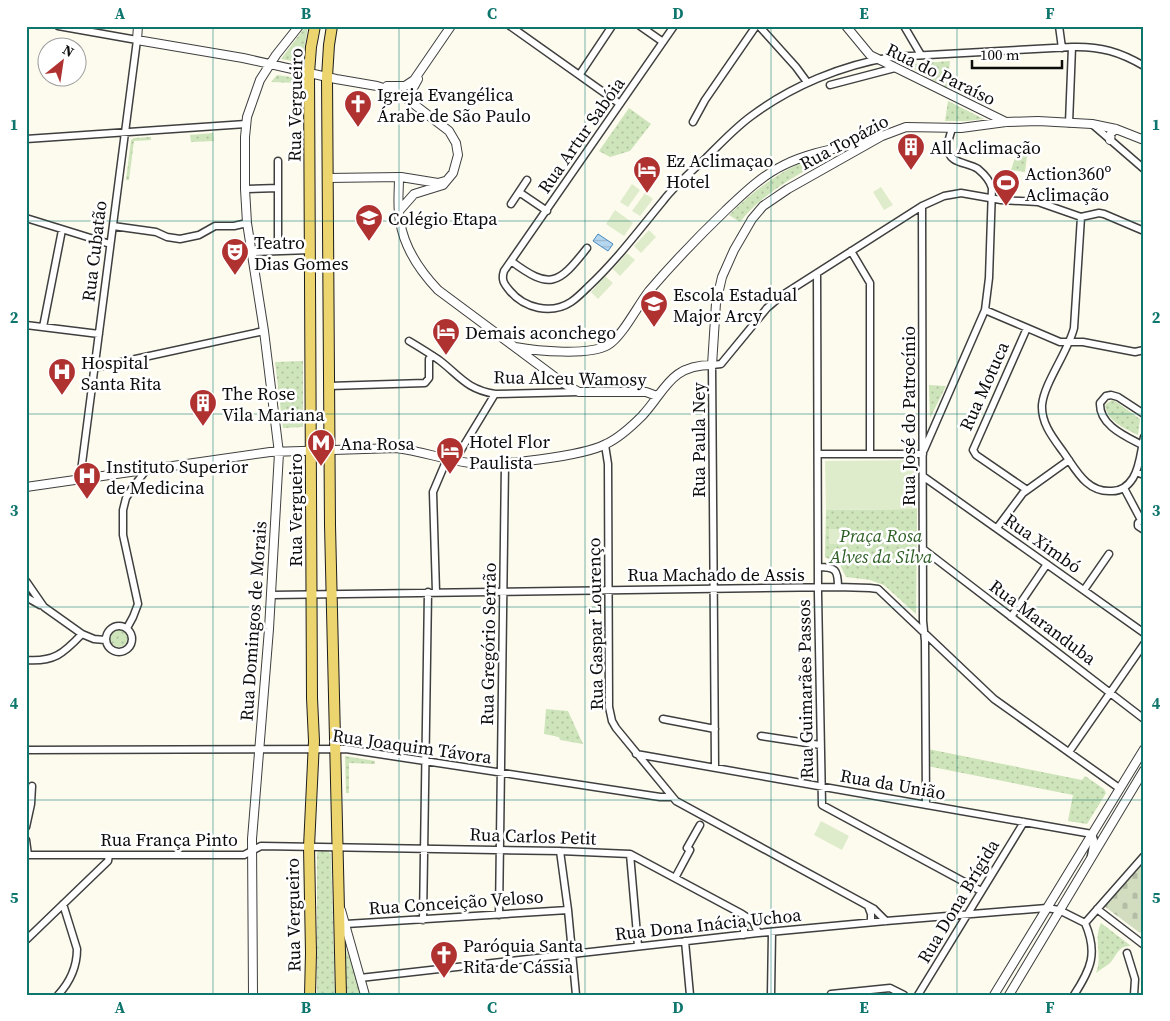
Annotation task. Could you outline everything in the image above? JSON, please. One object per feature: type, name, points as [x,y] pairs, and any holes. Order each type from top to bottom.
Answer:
[{"type":"main road","name":"Rua Vergueiro","points":[[310,995],[309,846],[314,749],[312,698],[309,73],[315,26]]},
{"type":"main road","name":"Rua Vergueiro","points":[[332,26],[327,77],[329,450],[336,847],[341,995]]},
{"type":"street","points":[[58,26],[270,63],[393,91],[407,99],[449,131],[456,143],[458,155],[457,164],[448,179],[440,187],[414,194],[399,211]]},
{"type":"street","name":"Rua Cubatão","points":[[80,479],[138,26]]},
{"type":"street","name":"Rua Domingos de Morais","points":[[253,995],[252,850],[272,595],[270,586],[279,451],[264,330],[247,223],[245,189],[246,124],[248,110],[270,63],[299,26]]},
{"type":"street","points":[[407,99],[419,75],[452,26]]},
{"type":"street","points":[[510,26],[620,104]]},
{"type":"street","points":[[580,74],[612,26]]},
{"type":"street","points":[[640,26],[663,42]]},
{"type":"street","name":"Rua Artur Sabóia","points":[[674,26],[504,271],[502,278],[504,284],[522,303],[542,308],[560,307],[570,302],[611,264],[665,199],[737,128],[762,108],[807,82]]},
{"type":"street","points":[[693,122],[705,100],[757,26],[796,67],[807,82],[878,59],[1072,47],[1095,47],[1110,50],[1144,66]]},
{"type":"street","name":"Rua do Paraíso","points":[[846,26],[870,55],[1006,122]]},
{"type":"street","points":[[904,26],[921,55]]},
{"type":"street","points":[[1058,26],[1062,48]]},
{"type":"street","points":[[1069,123],[1072,47]]},
{"type":"street","points":[[878,59],[887,70]]},
{"type":"street","points":[[830,86],[895,68]]},
{"type":"street","points":[[377,86],[405,86],[419,75]]},
{"type":"street","points":[[984,112],[989,121],[985,125]]},
{"type":"street","name":"Rua Topázio","points":[[712,364],[716,300],[728,263],[746,228],[758,211],[770,201],[877,139],[906,127],[952,128],[1006,122],[1092,124],[1116,129],[1144,140]]},
{"type":"street","points":[[26,139],[246,124]]},
{"type":"street","points":[[1092,124],[1144,169]]},
{"type":"street","points":[[818,454],[923,453],[985,310],[989,278],[992,188],[978,169],[957,161],[949,154],[948,142],[952,128]]},
{"type":"street","points":[[1110,140],[1111,133],[1116,129]]},
{"type":"street","points":[[515,347],[543,351],[582,351],[600,349],[610,344],[648,293],[677,259],[746,190],[784,164],[877,139]]},
{"type":"street","points":[[838,148],[845,154],[840,160]]},
{"type":"street","points":[[278,161],[278,250]]},
{"type":"street","points":[[327,178],[399,178],[438,182],[448,179]]},
{"type":"street","points":[[399,178],[401,226],[406,242],[428,280],[460,308],[578,392]]},
{"type":"street","points":[[511,204],[527,180]]},
{"type":"street","points":[[245,189],[278,188]]},
{"type":"street","points":[[519,192],[546,211]]},
{"type":"street","name":"Rua Paula Ney","points":[[715,768],[712,364],[722,364],[772,303],[922,206],[944,196],[961,193],[1038,202],[1081,217]]},
{"type":"street","name":"Rua José do Patrocínio","points":[[922,206],[926,805]]},
{"type":"street","points":[[1144,231],[1104,214],[1099,213],[1081,217],[1075,323],[1070,342],[1045,394],[1042,406],[1043,418],[1047,428],[1085,482],[1099,490],[1108,492],[1118,491],[1130,483],[1136,472],[1144,437]]},
{"type":"street","points":[[26,218],[110,244]]},
{"type":"street","points":[[113,226],[156,232],[167,237],[180,239],[199,235],[215,226],[232,227],[247,223]]},
{"type":"street","points":[[43,327],[62,230]]},
{"type":"street","points":[[511,261],[537,278],[551,280],[567,271],[587,248]]},
{"type":"street","points":[[252,252],[310,250]]},
{"type":"street","points":[[851,251],[870,282],[870,454]]},
{"type":"street","name":"Rua Guimarães Passos","points":[[817,273],[818,588],[822,805],[981,891]]},
{"type":"street","points":[[985,310],[1060,342],[1083,342],[1135,352],[1144,350]]},
{"type":"street","points":[[26,325],[99,334]]},
{"type":"street","name":"Rua Motuca","points":[[1027,328],[973,450],[976,455],[1027,490]]},
{"type":"street","points":[[94,368],[264,330]]},
{"type":"street","name":"Rua Alceu Wamosy","points":[[409,341],[433,356],[461,380],[482,391],[495,394],[646,392],[657,396]]},
{"type":"street","points":[[329,386],[425,383],[429,378],[429,359],[433,356]]},
{"type":"street","points":[[26,487],[279,451],[396,448],[484,465],[572,453],[605,445],[641,416],[664,386],[684,371],[699,365],[712,364]]},
{"type":"street","points":[[456,461],[495,394]]},
{"type":"street","points":[[1142,445],[1106,422],[1100,412],[1100,403],[1106,396],[1116,396],[1144,414]]},
{"type":"street","points":[[924,426],[931,424],[940,414]]},
{"type":"street","name":"Rua Gaspar Lourenço","points":[[605,445],[608,464],[610,713],[616,728],[672,797],[868,906],[881,914],[886,920]]},
{"type":"street","points":[[436,592],[433,492],[447,459]]},
{"type":"street","points":[[997,528],[1023,493],[1069,460]]},
{"type":"street","name":"Rua Gregório Serrão","points":[[499,914],[506,463]]},
{"type":"street","points":[[128,628],[138,604],[123,535],[123,510],[126,498],[147,469]]},
{"type":"street","points":[[1136,472],[1144,475]]},
{"type":"street","name":"Rua Ximbó","points":[[924,477],[1144,633]]},
{"type":"street","points":[[1124,488],[1142,520],[1138,523],[1138,526],[1144,530]]},
{"type":"street","name":"Rua Maranduba","points":[[923,549],[1144,719]]},
{"type":"street","points":[[1084,590],[1109,554]]},
{"type":"street","points":[[1011,617],[1047,564]]},
{"type":"street","points":[[818,567],[831,568],[836,571],[838,587]]},
{"type":"street","points":[[26,581],[44,607]]},
{"type":"street","name":"Rua Machado de Assis","points":[[272,595],[714,588],[838,587],[878,589],[994,699],[1119,788]]},
{"type":"street","points":[[422,920],[428,592]]},
{"type":"street","points":[[26,597],[44,607],[82,634],[94,639],[106,640]]},
{"type":"street","points":[[118,625],[128,628],[131,632],[132,640],[127,650],[120,652],[112,650],[106,640],[107,633],[118,625]]},
{"type":"street","points":[[26,660],[42,661],[56,657],[82,634]]},
{"type":"street","points":[[1069,752],[1144,644]]},
{"type":"street","points":[[664,719],[715,729]]},
{"type":"street","points":[[761,736],[820,745]]},
{"type":"street","name":"Rua Joaquim Távora","points":[[26,750],[346,749],[668,798],[672,797]]},
{"type":"street","points":[[994,995],[1144,749]]},
{"type":"street","name":"Rua da União","points":[[636,754],[1092,834]]},
{"type":"street","points":[[1008,995],[1144,770]]},
{"type":"street","points":[[26,827],[31,804],[32,786]]},
{"type":"street","name":"Rua Dona Brígida","points":[[918,995],[1024,822]]},
{"type":"street","points":[[675,878],[690,850],[687,848],[700,825]]},
{"type":"street","points":[[1091,858],[1094,840],[1092,834]]},
{"type":"street","points":[[26,840],[27,855]]},
{"type":"street","name":"Rua França Pinto","points":[[27,855],[244,855],[261,846],[309,846]]},
{"type":"street","name":"Rua Carlos Petit","points":[[309,846],[630,854],[742,914],[753,921],[758,933]]},
{"type":"street","points":[[560,851],[576,995]]},
{"type":"street","points":[[630,854],[638,946]]},
{"type":"street","points":[[26,940],[108,861],[109,855]]},
{"type":"street","points":[[1074,995],[1086,975],[1092,960],[1091,941],[1085,923],[1144,856]]},
{"type":"street","points":[[58,995],[72,974],[77,956],[77,949],[63,904]]},
{"type":"street","name":"Rua Vergueiro","points":[[339,904],[365,995]]},
{"type":"street","points":[[868,906],[871,922]]},
{"type":"street","name":"Rua Dona Inácia Uchoa","points":[[360,978],[571,953],[886,920],[1047,908],[1059,910],[1085,923]]},
{"type":"street","points":[[1097,909],[1144,945]]},
{"type":"street","name":"Rua Conceição Veloso","points":[[346,924],[568,910]]},
{"type":"street","points":[[742,914],[744,935]]},
{"type":"street","points":[[772,932],[772,995]]},
{"type":"street","points":[[685,941],[690,995]]},
{"type":"street","points":[[1127,954],[1133,969],[1134,995]]},
{"type":"street","points":[[831,994],[890,988],[904,995]]},
{"type":"green space","points":[[306,26],[308,26],[302,63],[281,59]]},
{"type":"green space","points":[[950,61],[947,88],[907,65],[910,64]]},
{"type":"green space","points":[[277,75],[298,78],[298,83],[271,82]]},
{"type":"green space","points":[[948,101],[984,119],[945,121]]},
{"type":"green space","points":[[629,108],[651,124],[630,151],[610,157],[599,151]]},
{"type":"green space","points":[[213,133],[214,141],[191,142],[190,135]]},
{"type":"green space","points":[[151,137],[151,140],[134,141],[129,180],[126,180],[131,140],[134,138]]},
{"type":"green space","points":[[1019,146],[1028,147],[1025,172],[1011,170]]},
{"type":"green space","points":[[836,153],[772,191],[740,222],[729,215],[752,194],[778,175],[805,161]]},
{"type":"green space","points":[[632,184],[640,190],[628,207],[620,202]]},
{"type":"green space","points":[[881,187],[893,205],[884,210],[873,192]]},
{"type":"green space","points":[[645,193],[653,199],[640,216],[632,211]]},
{"type":"green space","points":[[615,210],[633,223],[624,236],[606,224]]},
{"type":"green space","points":[[649,230],[656,237],[641,253],[634,246]]},
{"type":"green space","points":[[627,253],[635,260],[620,276],[613,269]]},
{"type":"green space","points":[[605,276],[613,283],[598,299],[591,292]]},
{"type":"green space","points":[[303,361],[303,427],[283,428],[275,362]]},
{"type":"green space","points":[[929,385],[946,386],[930,418]]},
{"type":"green space","points":[[1112,400],[1140,419],[1138,435],[1113,420],[1106,411],[1105,405]]},
{"type":"green space","points":[[916,460],[917,509],[826,510],[825,461]]},
{"type":"green space","name":"Praça Rosa Alves da Silva","points":[[917,509],[916,614],[884,585],[870,580],[846,577],[840,565],[825,557],[826,510]]},
{"type":"green space","points":[[829,529],[850,529],[850,544],[829,544]]},
{"type":"green space","points":[[115,629],[123,629],[128,634],[126,645],[115,647],[110,642],[110,634]]},
{"type":"green space","points":[[546,709],[568,711],[583,744],[560,740],[559,737],[544,734]]},
{"type":"green space","points":[[928,749],[1082,780],[1085,776],[1104,789],[1106,793],[1087,824],[1068,821],[1073,795],[927,766]]},
{"type":"green space","points":[[345,756],[375,761],[375,764],[349,763],[349,793],[346,793]]},
{"type":"green space","points":[[821,821],[849,836],[842,850],[814,835]]},
{"type":"green space","points":[[319,850],[328,851],[331,854],[335,995],[317,995],[317,853]]},
{"type":"green space","points":[[1144,863],[1144,929],[1140,933],[1104,906]]},
{"type":"green space","points":[[1101,923],[1131,946],[1120,949],[1110,963],[1096,973],[1099,960],[1098,935]]},
{"type":"green space","points":[[345,946],[361,988],[363,995],[344,995]]},
{"type":"water","points":[[598,234],[613,244],[608,251],[593,241]]},
{"type":"place","name":"Igreja Evangélica Árabe de São Paulo","points":[[358,128]]},
{"type":"place","name":"All Aclimação","points":[[911,171]]},
{"type":"place","name":"Ez Aclimaçao Hotel","points":[[647,194]]},
{"type":"place","name":"Action360º Aclimação","points":[[1006,207]]},
{"type":"place","name":"Colégio Etapa","points":[[369,242]]},
{"type":"place","name":"Teatro Dias Gomes","points":[[235,276]]},
{"type":"place","name":"Escola Estadual Major Arcy","points":[[654,328]]},
{"type":"place","name":"Demais aconchego","points":[[446,356]]},
{"type":"place","name":"Hospital Santa Rita","points":[[62,396]]},
{"type":"place","name":"The Rose Vila Mariana","points":[[203,427]]},
{"type":"place","name":"Ana Rosa","points":[[321,467]]},
{"type":"place","name":"Hotel Flor Paulista","points":[[450,475]]},
{"type":"place","name":"Instituto Superior de Medicina","points":[[87,500]]},
{"type":"place","name":"Paróquia Santa Rita de Cássia","points":[[444,979]]}]
